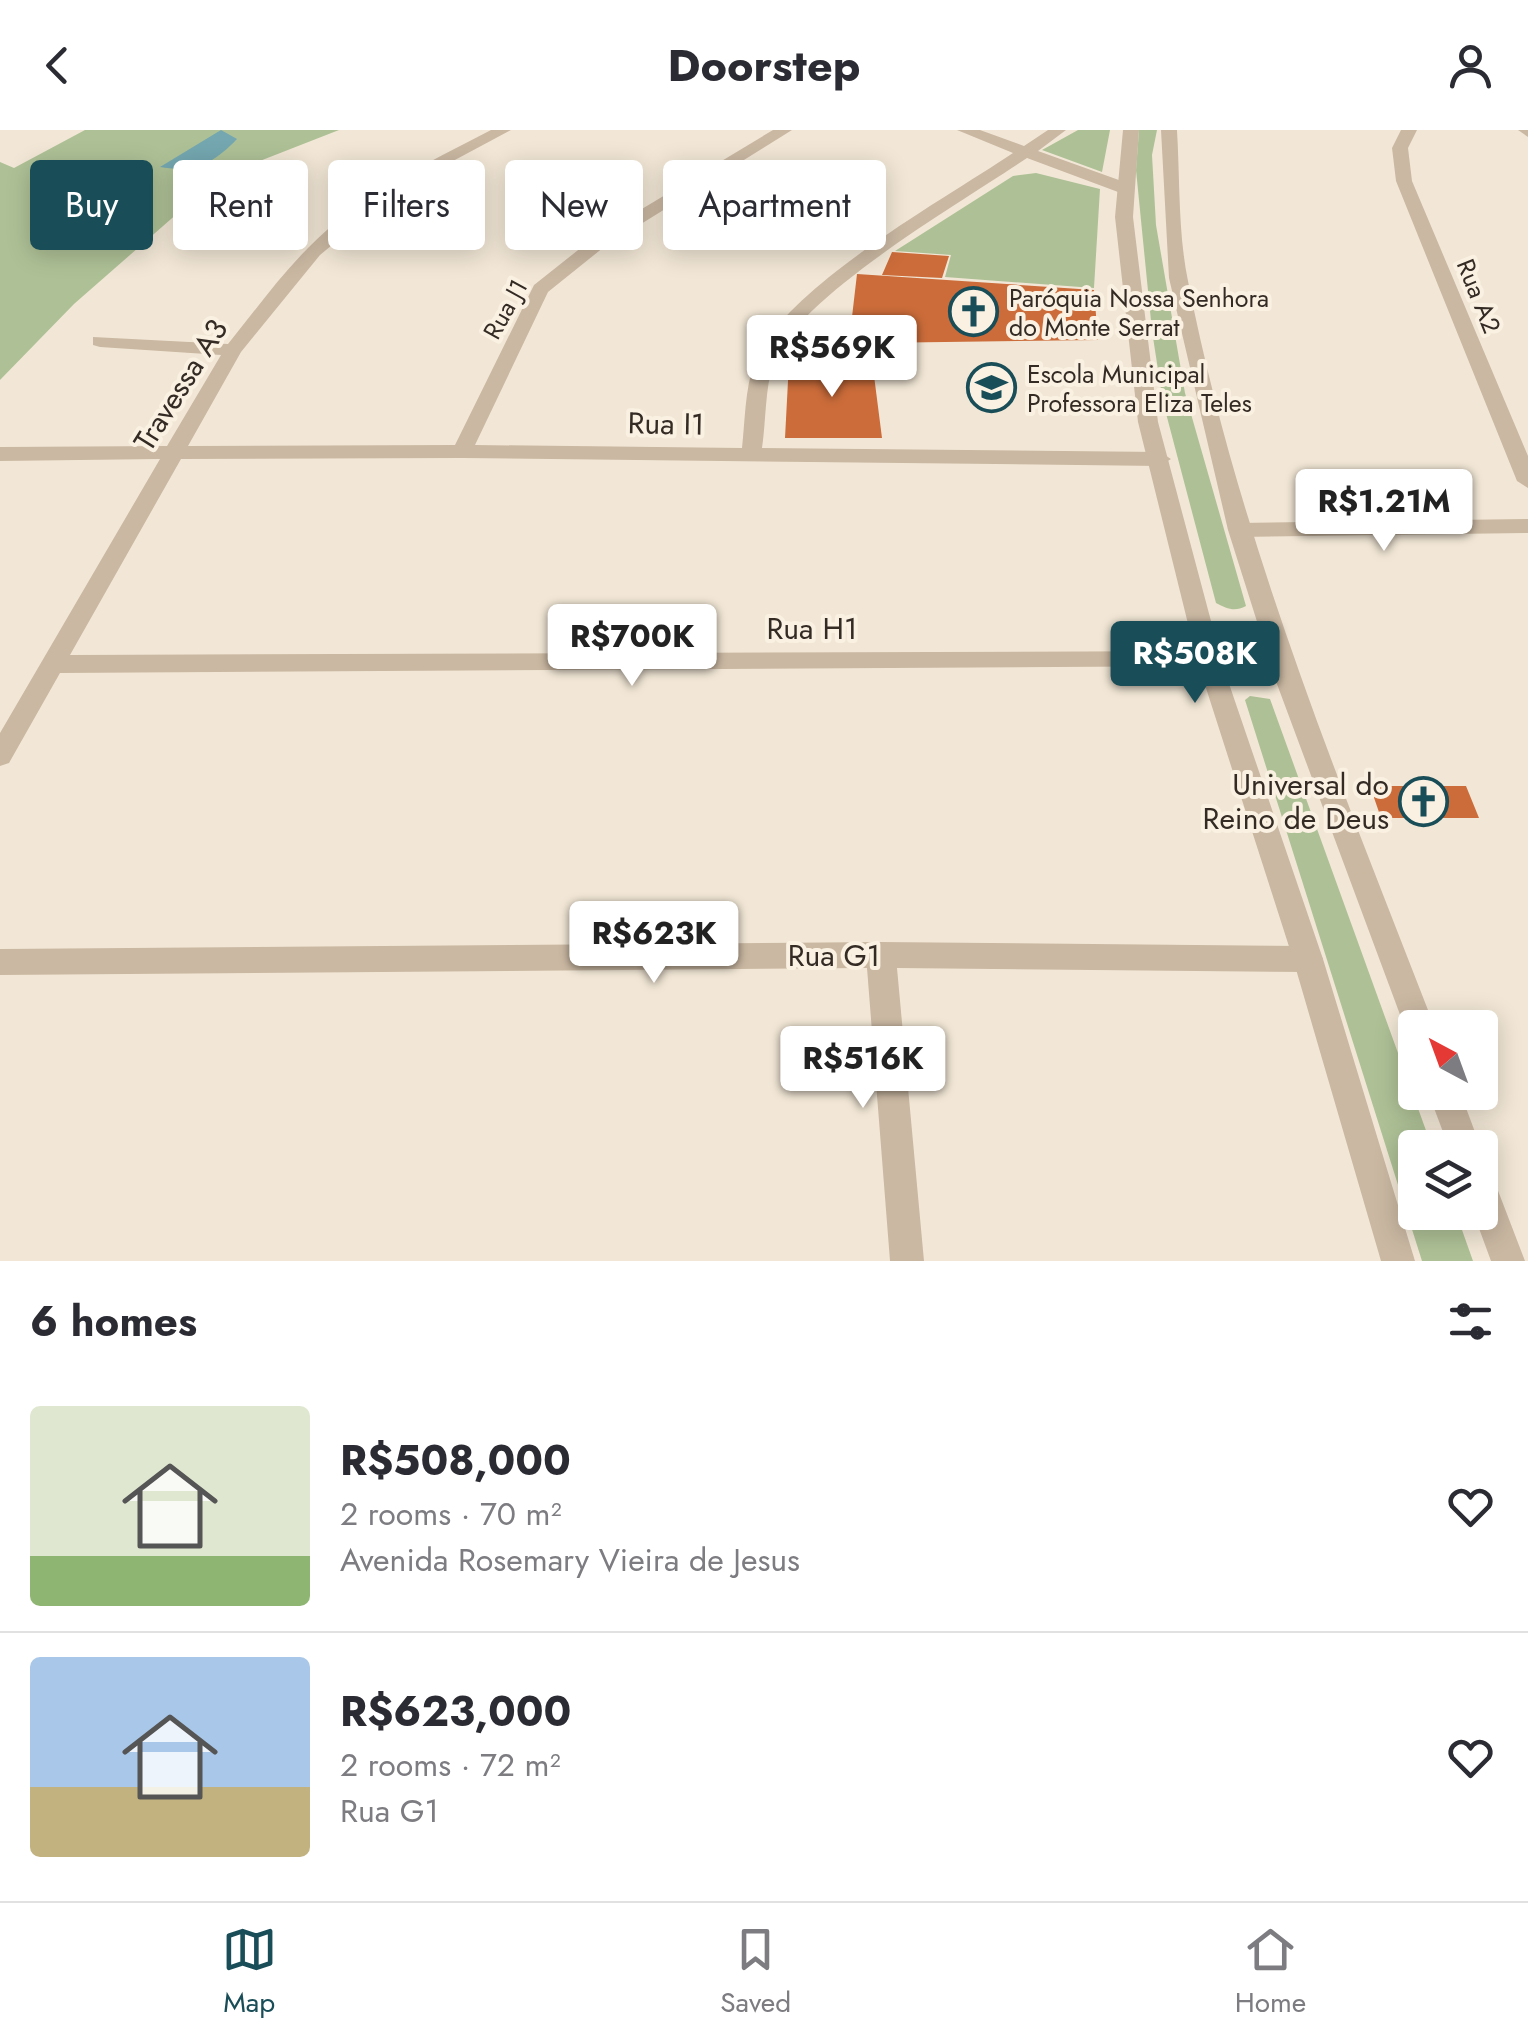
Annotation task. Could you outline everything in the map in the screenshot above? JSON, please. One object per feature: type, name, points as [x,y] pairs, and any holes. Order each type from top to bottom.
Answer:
[{"type":"street","name":"Travessa A3","points":[[0,756],[233,350],[314,251],[366,208],[418,173],[504,130]]},
{"type":"street","name":"Rua J1","points":[[462,451],[540,289],[598,243],[784,130]]},
{"type":"street","points":[[965,130],[1124,188]]},
{"type":"street","points":[[751,455],[764,365],[786,324],[832,283],[1058,130]]},
{"type":"street","points":[[1131,130],[1124,188],[1136,345],[1148,422],[1209,660],[1308,959],[1398,1261]]},
{"type":"street","points":[[1169,130],[1178,278],[1238,530],[1281,659],[1413,1010]]},
{"type":"street","name":"Rua A2","points":[[1410,130],[1400,148],[1404,181],[1528,481]]},
{"type":"street","points":[[100,341],[233,350]]},
{"type":"street","name":"Rua I1","points":[[0,454],[462,451],[1160,458]]},
{"type":"street","points":[[1238,530],[1528,526]]},
{"type":"street","name":"Rua H1","points":[[56,664],[1281,659]]},
{"type":"street","points":[[882,955],[906,1261]]},
{"type":"street","name":"Rua G1","points":[[0,962],[882,955],[1308,959]]},
{"type":"street","points":[[1496,1230],[1508,1261]]},
{"type":"green space","points":[[85,130],[339,130],[262,160],[173,160],[173,217],[153,235],[153,160],[30,160],[30,250],[136,250],[74,304],[0,380],[0,162],[14,168]]},
{"type":"green space","points":[[1078,130],[1110,130],[1102,172],[1042,150]]},
{"type":"green space","points":[[1139,130],[1157,130],[1152,155],[1156,225],[1185,393],[1246,606],[1238,609],[1216,603],[1163,402],[1136,170]]},
{"type":"green space","points":[[1036,173],[1100,189],[1094,288],[945,277],[951,255],[895,251],[1013,176]]},
{"type":"green space","points":[[1250,696],[1270,699],[1398,1053],[1398,1110],[1419,1110],[1426,1130],[1398,1130],[1398,1185],[1245,700]]},
{"type":"green space","points":[[1412,1230],[1462,1230],[1473,1261],[1422,1261]]},
{"type":"water","points":[[221,130],[237,139],[211,160],[173,160],[173,168],[160,167]]},
{"type":"building","points":[[892,252],[949,256],[942,278],[882,275]]},
{"type":"building","name":"Paróquia Nossa Senhora do Monte Serrat","points":[[857,274],[1094,290],[1098,340],[872,343],[872,334],[850,334]]},
{"type":"building","points":[[872,360],[882,438],[785,438],[789,362]]},
{"type":"building","name":"Universal do Reino de Deus","points":[[1370,786],[1466,786],[1479,818],[1381,818]]},
{"type":"place","name":"Paróquia Nossa Senhora do Monte Serrat","points":[[974,312]]},
{"type":"place","name":"Escola Municipal Professora Eliza Teles","points":[[992,388]]},
{"type":"place","name":"Universal do Reino de Deus","points":[[1424,802]]}]
